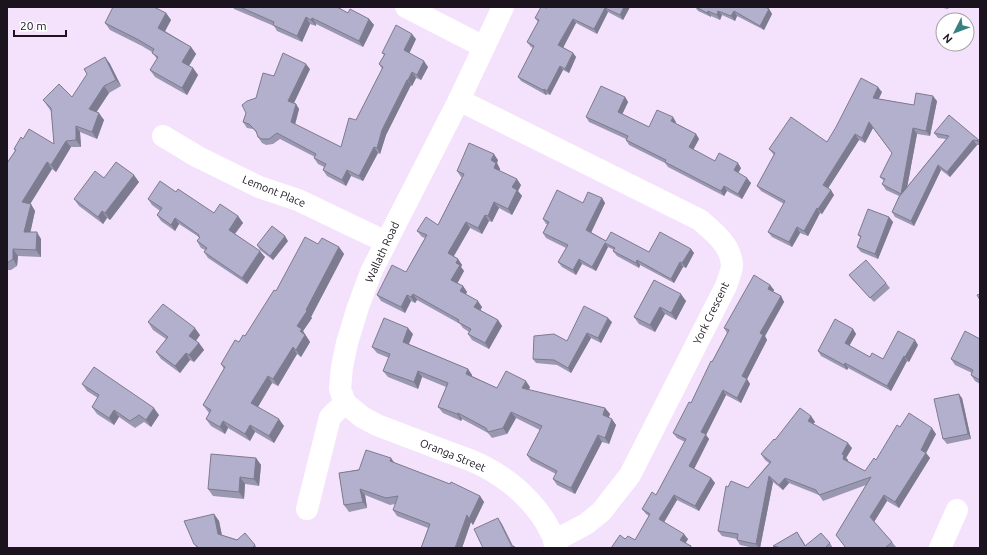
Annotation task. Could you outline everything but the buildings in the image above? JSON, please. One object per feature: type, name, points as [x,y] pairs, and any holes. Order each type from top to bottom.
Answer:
[{"type":"street","points":[[406,7],[484,47]]},
{"type":"street","name":"Wallath Road","points":[[345,403],[340,389],[342,367],[347,343],[371,272],[459,100],[503,7]]},
{"type":"street","name":"York Crescent","points":[[459,100],[700,220],[720,237],[728,252],[732,266],[726,286],[630,475],[601,512],[556,544]]},
{"type":"street","name":"Lemont Place","points":[[164,136],[198,157],[259,187],[298,200],[386,242]]},
{"type":"street","points":[[307,509],[330,417],[345,403]]},
{"type":"street","name":"Oranga Street","points":[[345,403],[362,417],[485,466],[510,482],[525,496],[542,517],[556,544]]},
{"type":"street","points":[[940,548],[957,510]]}]
